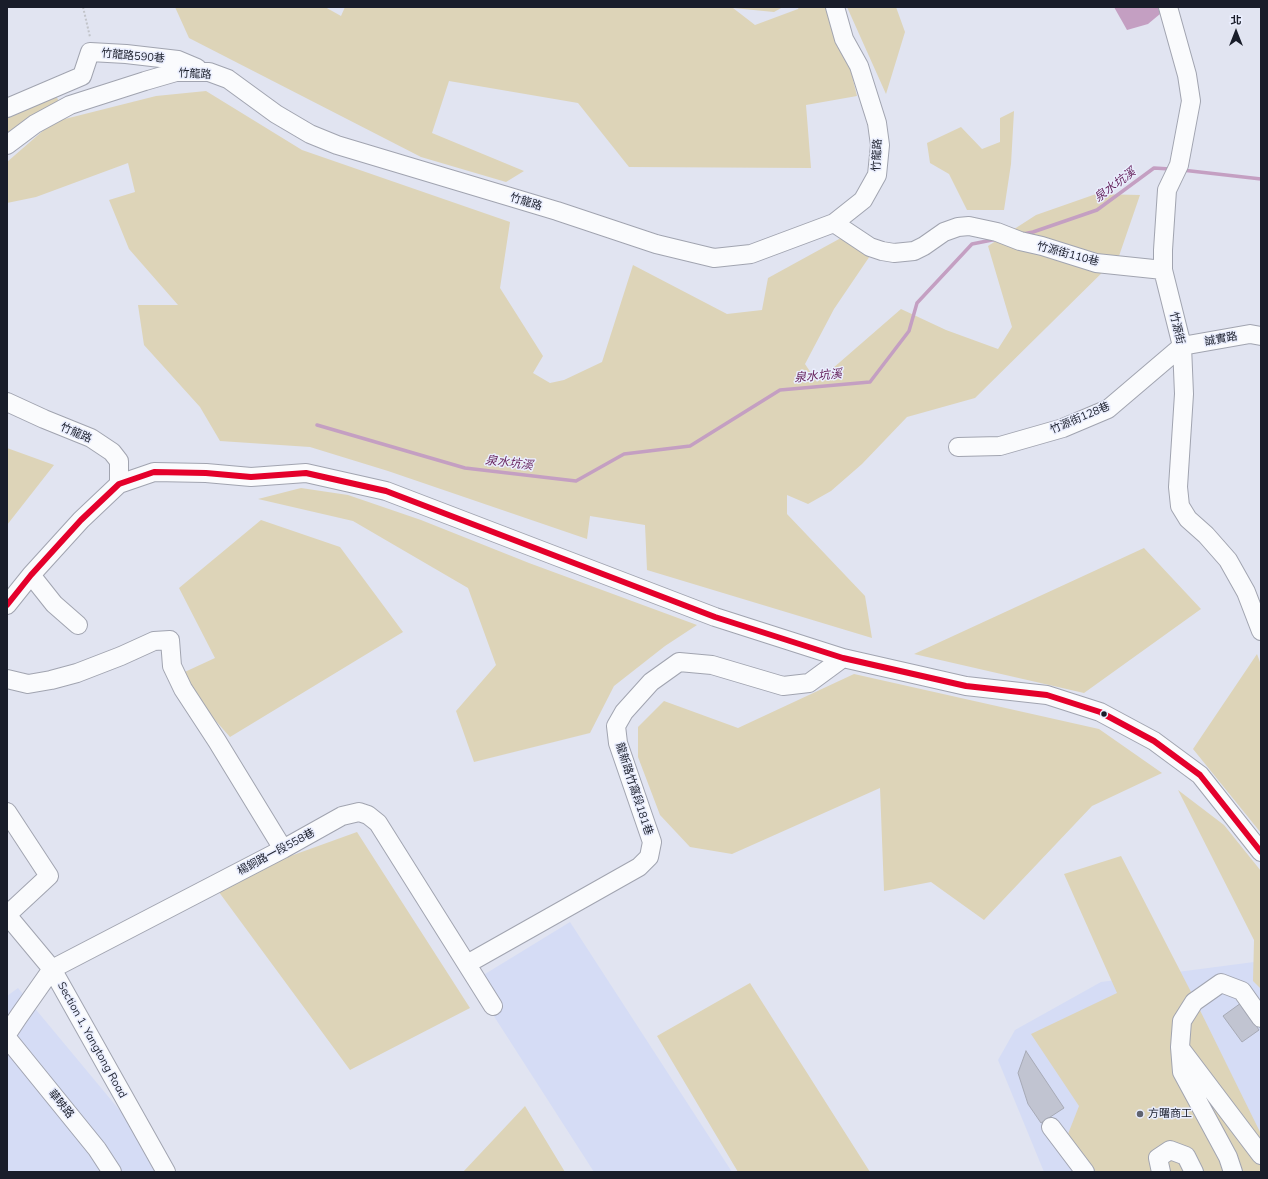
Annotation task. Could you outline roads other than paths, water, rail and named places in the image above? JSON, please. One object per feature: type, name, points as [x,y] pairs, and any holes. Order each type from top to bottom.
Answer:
[{"type":"street","name":"竹龍路","points":[[7,145],[35,124],[70,105],[176,72],[209,72],[228,79],[276,114],[310,134],[337,145],[557,211],[656,244],[714,258],[751,254],[834,223],[863,200],[877,175],[880,145],[877,123],[870,96],[859,66],[844,39],[835,7]]},
{"type":"street","name":"竹源街","points":[[1168,7],[1187,75],[1191,101],[1176,171],[1167,190],[1162,250],[1163,270],[1182,346],[1184,394],[1178,487],[1180,506],[1188,519],[1206,535],[1228,560],[1246,592],[1261,631]]},
{"type":"street","name":"竹龍路590巷","points":[[7,108],[82,76],[90,52],[126,54],[178,60],[209,72]]},
{"type":"street","name":"竹源街110巷","points":[[834,223],[870,247],[894,253],[914,251],[944,232],[958,227],[969,226],[997,232],[1020,241],[1096,262],[1163,270]]},
{"type":"street","name":"誠實路","points":[[1182,346],[1250,334],[1261,336]]},
{"type":"street","name":"竹源街128巷","points":[[958,447],[1000,446],[1063,428],[1108,409],[1182,346]]},
{"type":"street","name":"竹龍路","points":[[7,402],[91,438],[112,452],[119,461],[119,484]]},
{"type":"street","points":[[7,605],[31,575],[81,520],[119,484],[154,472],[206,473],[251,477],[306,474],[386,492],[715,617],[843,658],[966,686],[1047,695],[1100,712],[1154,741],[1200,775],[1261,852]]},
{"type":"street","points":[[31,575],[54,604],[78,625]]},
{"type":"street","points":[[7,679],[28,684],[51,680],[77,673],[154,641],[170,640],[172,666],[183,689],[217,741],[283,849]]},
{"type":"street","name":"龍新路竹窩段181巷","points":[[467,964],[639,867],[649,857],[652,842],[618,743],[616,726],[624,712],[651,682],[679,662],[712,665],[783,686],[809,683],[843,658]]},
{"type":"street","points":[[7,812],[49,876],[7,915]]},
{"type":"street","name":"楊銅路一段558巷","points":[[7,1034],[18,1016],[52,969],[283,849],[342,816],[359,812],[368,815],[378,823],[494,1006]]},
{"type":"street","name":"Section 1, Yangtong Road","points":[[7,915],[52,969],[166,1172]]},
{"type":"street","points":[[1233,1172],[1228,1157],[1182,1072],[1180,1047],[1182,1021],[1194,1002],[1221,983],[1242,991],[1261,1018]]},
{"type":"street","name":"華映路","points":[[7,1038],[97,1149],[112,1172]]},
{"type":"street","points":[[1180,1047],[1261,1154]]},
{"type":"street","points":[[1051,1127],[1085,1172]]},
{"type":"street","points":[[1161,1172],[1158,1158],[1170,1150],[1186,1156],[1194,1172]]},
{"type":"waterway","name":"泉水坑溪","points":[[1023,234],[1097,210],[1154,168],[1170,169]]},
{"type":"waterway","name":"泉水坑溪","points":[[1182,170],[1261,179]]},
{"type":"waterway","name":"泉水坑溪","points":[[317,425],[465,468],[576,481],[624,454],[690,446],[780,390],[870,382],[909,331],[917,303],[972,244],[997,239]]},
{"type":"place","name":"方曙商工","points":[[1140,1114]]}]
